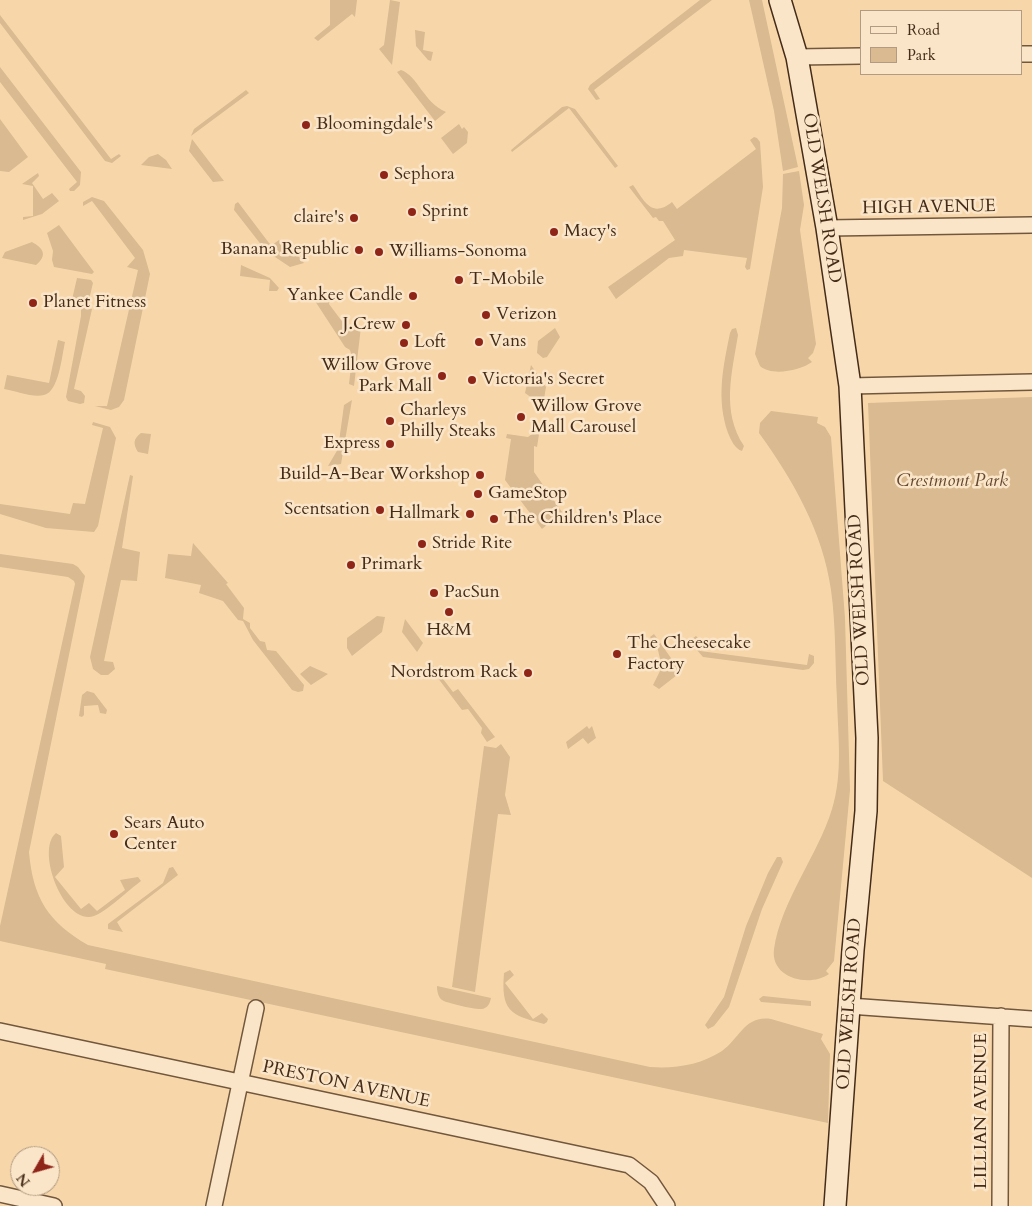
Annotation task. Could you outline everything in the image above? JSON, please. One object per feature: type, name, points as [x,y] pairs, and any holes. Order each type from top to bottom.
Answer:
[{"type":"street","name":"OLD WELSH ROAD","points":[[780,0],[797,57],[827,228],[850,386],[867,738],[866,811],[849,1006],[835,1206]]},
{"type":"street","points":[[797,57],[860,56]]},
{"type":"street","name":"HIGH AVENUE","points":[[827,228],[1032,225]]},
{"type":"street","points":[[850,386],[1032,382]]},
{"type":"street","points":[[849,1006],[1032,1019]]},
{"type":"street","points":[[214,1206],[256,1008]]},
{"type":"street","name":"LILLIAN AVENUE","points":[[1000,1206],[1001,1016]]},
{"type":"street","name":"PRESTON AVENUE","points":[[0,1031],[629,1165],[651,1182],[667,1206]]},
{"type":"street","points":[[0,1194],[54,1206]]},
{"type":"green space","points":[[330,0],[357,0],[355,17],[352,14],[318,41],[314,38],[330,25]]},
{"type":"green space","points":[[390,0],[400,2],[392,65],[379,49],[384,45]]},
{"type":"green space","points":[[700,0],[712,0],[594,90],[600,99],[596,100],[588,89],[590,85]]},
{"type":"green space","points":[[749,0],[762,0],[798,167],[783,171],[774,111]]},
{"type":"green space","points":[[0,15],[111,159],[119,154],[121,156],[112,163],[105,161],[0,23]]},
{"type":"green space","points":[[415,30],[425,32],[423,50],[433,52],[431,61],[416,46]]},
{"type":"green space","points":[[0,67],[81,172],[80,185],[74,191],[69,189],[77,182],[0,82]]},
{"type":"green space","points":[[401,70],[412,78],[438,108],[446,112],[435,121],[397,72]]},
{"type":"green space","points":[[246,90],[249,93],[191,136],[194,129]]},
{"type":"green space","points":[[567,106],[575,109],[618,166],[615,168],[569,108],[512,152],[511,150],[562,107]]},
{"type":"green space","points":[[0,119],[28,157],[9,172],[0,171]]},
{"type":"green space","points":[[459,124],[462,129],[464,127],[468,132],[467,143],[453,154],[441,138]]},
{"type":"green space","points":[[754,137],[760,142],[763,187],[750,269],[747,270],[745,267],[747,258],[684,250],[683,256],[669,258],[616,299],[608,287],[675,240],[663,221],[659,221],[656,217],[653,218],[629,187],[633,185],[653,208],[659,209],[672,202],[677,209],[756,149],[750,140]]},
{"type":"green space","points":[[192,139],[224,181],[213,182],[189,151]]},
{"type":"green space","points":[[158,154],[166,160],[172,169],[141,165],[149,157]]},
{"type":"green space","points":[[799,171],[804,205],[800,230],[816,344],[813,353],[808,358],[812,362],[801,368],[779,372],[760,366],[755,354],[782,208],[783,174]]},
{"type":"green space","points":[[38,173],[39,176],[32,183],[43,199],[52,193],[59,201],[42,214],[23,220],[23,217],[33,216],[33,186],[22,184]]},
{"type":"green space","points":[[92,197],[104,201],[143,250],[150,274],[124,400],[119,407],[111,410],[95,406],[107,406],[138,270],[127,267],[135,258],[92,201],[83,206],[83,202]]},
{"type":"green space","points":[[238,202],[269,243],[272,245],[279,240],[288,251],[295,252],[304,263],[290,267],[266,251],[234,210],[235,204]]},
{"type":"green space","points":[[59,225],[94,272],[92,274],[54,267],[52,260],[53,251],[47,233]]},
{"type":"green space","points":[[32,242],[43,252],[42,258],[36,265],[2,258],[5,252]]},
{"type":"green space","points":[[241,265],[270,278],[279,288],[277,291],[269,291],[270,280],[240,276]]},
{"type":"green space","points":[[77,278],[91,280],[93,283],[87,308],[92,309],[74,389],[81,391],[85,396],[84,403],[80,404],[68,401],[66,397],[81,316],[81,306],[71,304]]},
{"type":"green space","points":[[323,288],[330,297],[329,304],[344,324],[361,327],[354,386],[349,384],[352,357],[350,350],[345,347],[315,301],[316,295]]},
{"type":"green space","points":[[555,328],[560,337],[547,357],[543,358],[537,353],[538,341]]},
{"type":"green space","points":[[736,328],[738,335],[731,378],[730,406],[737,433],[744,446],[742,451],[735,446],[728,433],[722,408],[723,371],[730,333],[732,329]]},
{"type":"green space","points":[[58,340],[65,342],[56,380],[49,392],[44,395],[35,396],[4,389],[7,375],[49,383]]},
{"type":"green space","points":[[531,365],[546,387],[544,399],[537,404],[525,393]]},
{"type":"green space","name":"Crestmont Park","points":[[1032,397],[1032,878],[883,781],[868,403]]},
{"type":"green space","points":[[352,400],[341,464],[328,466],[338,449],[344,405]]},
{"type":"green space","points":[[771,411],[818,417],[817,423],[825,427],[831,437],[845,618],[850,790],[834,961],[826,971],[829,974],[811,980],[792,978],[784,973],[774,959],[774,949],[784,913],[826,826],[838,782],[839,755],[834,617],[827,569],[814,527],[795,488],[759,433],[760,423]]},
{"type":"green space","points":[[93,422],[110,427],[116,438],[98,526],[94,532],[46,528],[0,514],[0,504],[70,514],[73,503],[85,504],[103,428],[92,425]]},
{"type":"green space","points":[[540,428],[537,447],[534,446],[534,472],[562,512],[542,529],[505,480],[511,439],[506,438],[507,434],[528,437]]},
{"type":"green space","points":[[141,433],[151,434],[148,454],[138,452],[135,446],[136,437]]},
{"type":"green space","points":[[130,475],[133,476],[122,548],[140,552],[137,581],[121,580],[104,661],[113,662],[115,669],[108,675],[101,675],[93,669],[90,657]]},
{"type":"green space","points":[[193,543],[228,583],[226,584],[244,608],[243,619],[250,623],[250,628],[260,641],[265,642],[267,650],[276,651],[304,685],[303,691],[292,690],[253,640],[243,621],[238,620],[223,601],[199,593],[201,585],[165,578],[168,554],[191,556]]},
{"type":"green space","points":[[0,554],[73,564],[85,576],[29,852],[34,883],[39,896],[53,918],[74,936],[88,945],[650,1067],[678,1067],[705,1060],[722,1051],[755,1020],[771,1019],[823,1034],[821,1039],[830,1054],[828,1123],[105,969],[106,964],[0,941],[0,926],[75,584],[68,577],[0,567]]},
{"type":"green space","points":[[377,616],[385,617],[382,632],[352,656],[347,648],[347,638]]},
{"type":"green space","points":[[405,619],[423,643],[417,652],[402,632]]},
{"type":"green space","points":[[654,634],[678,668],[677,675],[659,689],[653,685],[662,667],[657,646],[650,637]]},
{"type":"green space","points":[[696,636],[701,641],[700,651],[807,665],[809,654],[814,656],[814,663],[809,669],[803,670],[703,657],[689,641]]},
{"type":"green space","points":[[431,663],[453,692],[458,689],[495,737],[487,742],[481,733],[482,728],[468,709],[462,710],[428,665]]},
{"type":"green space","points":[[310,666],[328,674],[311,685],[300,674]]},
{"type":"green space","points":[[87,691],[94,693],[107,710],[106,714],[100,713],[98,705],[84,706],[84,715],[82,717],[79,716],[82,695]]},
{"type":"green space","points":[[587,726],[589,729],[592,726],[596,738],[588,744],[583,738],[568,749],[566,742]]},
{"type":"green space","points":[[501,744],[510,757],[505,795],[511,815],[498,814],[475,992],[452,987],[484,746],[496,748]]},
{"type":"green space","points":[[56,833],[61,836],[64,867],[55,877],[81,909],[89,903],[97,911],[125,890],[120,880],[138,877],[141,881],[99,914],[83,916],[72,910],[63,899],[51,869],[50,842]]},
{"type":"green space","points":[[777,857],[781,857],[783,862],[762,909],[729,1007],[714,1026],[708,1029],[705,1025],[724,997],[746,926],[768,873]]},
{"type":"green space","points":[[173,867],[178,875],[117,922],[123,932],[108,929],[108,924],[163,883],[169,868]]},
{"type":"green space","points":[[510,970],[514,975],[505,983],[533,1019],[542,1013],[548,1019],[547,1022],[544,1024],[523,1017],[515,1014],[510,1009],[506,1003],[503,985],[504,973]]},
{"type":"green space","points":[[437,986],[491,998],[491,1000],[482,1009],[455,1004],[441,999]]},
{"type":"green space","points":[[763,996],[811,1001],[811,1006],[761,1002],[759,999]]},
{"type":"place","name":"Bloomingdale's","points":[[306,125]]},
{"type":"place","name":"Sephora","points":[[384,175]]},
{"type":"place","name":"Sprint","points":[[412,212]]},
{"type":"place","name":"claire's","points":[[354,218]]},
{"type":"place","name":"Macy's","points":[[554,232]]},
{"type":"place","name":"Banana Republic","points":[[359,250]]},
{"type":"place","name":"Williams-Sonoma","points":[[379,252]]},
{"type":"place","name":"T-Mobile","points":[[459,280]]},
{"type":"place","name":"Yankee Candle","points":[[413,296]]},
{"type":"place","name":"Planet Fitness","points":[[33,303]]},
{"type":"place","name":"Verizon","points":[[486,315]]},
{"type":"place","name":"J.Crew","points":[[406,325]]},
{"type":"place","name":"Vans","points":[[479,342]]},
{"type":"place","name":"Loft","points":[[404,343]]},
{"type":"place","name":"Willow Grove Park Mall","points":[[442,376]]},
{"type":"place","name":"Victoria's Secret","points":[[472,380]]},
{"type":"place","name":"Willow Grove Mall Carousel","points":[[521,417]]},
{"type":"place","name":"Charleys Philly Steaks","points":[[390,421]]},
{"type":"place","name":"Express","points":[[390,444]]},
{"type":"place","name":"Build-A-Bear Workshop","points":[[480,475]]},
{"type":"place","name":"GameStop","points":[[478,494]]},
{"type":"place","name":"Scentsation","points":[[380,510]]},
{"type":"place","name":"Hallmark","points":[[470,514]]},
{"type":"place","name":"The Children's Place","points":[[494,519]]},
{"type":"place","name":"Stride Rite","points":[[422,544]]},
{"type":"place","name":"Primark","points":[[351,565]]},
{"type":"place","name":"PacSun","points":[[434,593]]},
{"type":"place","name":"H&M","points":[[449,612]]},
{"type":"place","name":"The Cheesecake Factory","points":[[617,654]]},
{"type":"place","name":"Nordstrom Rack","points":[[528,673]]},
{"type":"place","name":"Sears Auto Center","points":[[114,834]]}]
